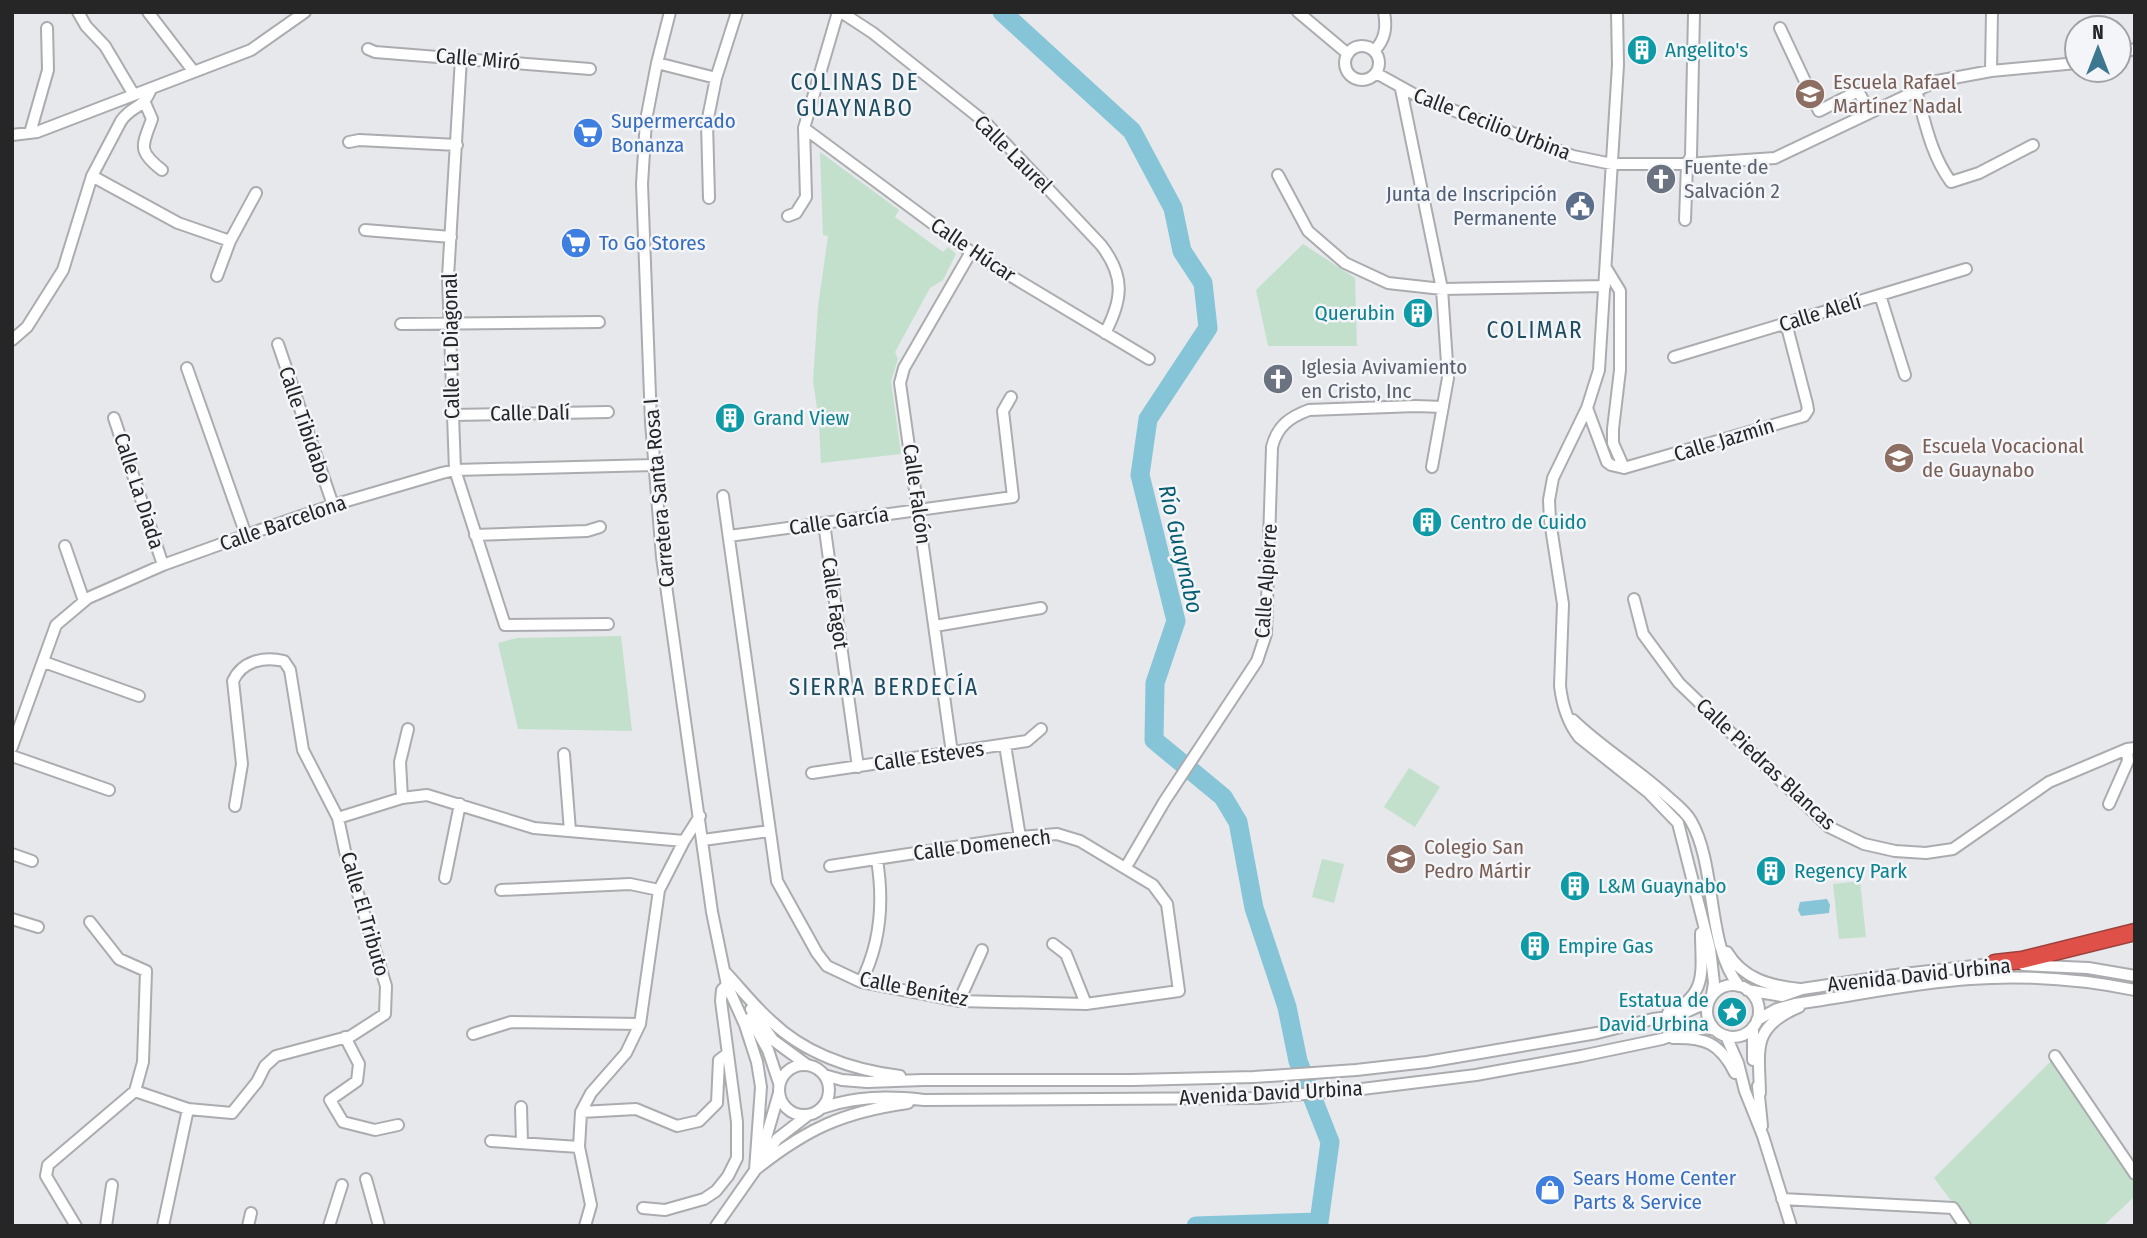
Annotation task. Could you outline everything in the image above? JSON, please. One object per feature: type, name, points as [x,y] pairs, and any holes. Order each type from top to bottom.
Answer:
[{"type":"highway","points":[[1995,963],[2022,960],[2135,932]]},
{"type":"street","points":[[78,12],[86,26],[105,46],[134,95]]},
{"type":"street","points":[[148,12],[194,72]]},
{"type":"street","points":[[12,135],[30,133],[251,50],[305,12]]},
{"type":"street","name":"Carretera Santa Rosa I","points":[[670,12],[646,120],[642,184],[654,465],[662,556],[712,912],[727,985],[745,1025],[761,1087],[755,1170]]},
{"type":"street","points":[[709,198],[707,123],[716,78],[737,12]]},
{"type":"street","points":[[788,216],[796,213],[806,197],[804,128],[840,12]]},
{"type":"street","name":"Calle Laurel","points":[[840,12],[873,33],[986,123],[1101,245],[1110,257],[1119,279],[1117,310],[1105,333]]},
{"type":"street","name":"Calle Cecilio Urbina","points":[[1298,12],[1348,54],[1345,66],[1352,77],[1365,80],[1376,73],[1401,89],[1561,152],[1612,164],[1775,158],[1937,81],[1992,71],[2063,64]]},
{"type":"street","points":[[1374,51],[1383,41],[1386,27],[1384,12]]},
{"type":"street","points":[[1617,12],[1618,65],[1599,370],[1587,408],[1553,478],[1549,500],[1563,604],[1561,698],[1578,737],[1648,792],[1678,823],[1710,949],[1714,983],[1708,1019],[1715,1030],[1726,1036],[1738,1036],[1755,1023]]},
{"type":"street","points":[[1992,71],[1993,12]]},
{"type":"street","points":[[1685,220],[1687,163],[1691,156],[1694,14]]},
{"type":"street","points":[[30,133],[48,69],[47,28]]},
{"type":"street","points":[[1780,28],[1819,111],[1858,91],[1870,112]]},
{"type":"street","points":[[1348,54],[1359,46],[1374,51],[1379,60],[1376,73]]},
{"type":"street","name":"Calle Miró","points":[[368,49],[375,52],[590,69]]},
{"type":"street","name":"Calle La Diagonal","points":[[461,58],[448,277],[455,470],[505,625],[608,624]]},
{"type":"street","points":[[657,62],[716,78]]},
{"type":"street","points":[[12,341],[27,327],[63,270],[92,176],[127,113],[145,103],[151,89]]},
{"type":"street","points":[[1401,89],[1442,289],[1448,378],[1432,467]]},
{"type":"street","points":[[1916,90],[1933,150],[1941,169],[1951,182],[1979,173],[2033,145]]},
{"type":"street","points":[[145,103],[152,119],[142,143],[143,150],[151,162],[162,170]]},
{"type":"street","name":"Calle Húcar","points":[[804,128],[971,252],[1149,359]]},
{"type":"street","points":[[349,142],[359,140],[457,145]]},
{"type":"street","points":[[1278,175],[1308,231],[1345,263],[1388,283],[1442,289],[1605,286]]},
{"type":"street","points":[[92,176],[178,223],[230,241]]},
{"type":"street","points":[[217,276],[230,241],[256,193]]},
{"type":"street","points":[[365,230],[451,237]]},
{"type":"street","name":"Calle Falcón","points":[[952,753],[901,383],[904,368],[971,252]]},
{"type":"street","points":[[1606,268],[1620,291],[1620,370],[1613,443],[1624,468]]},
{"type":"street","name":"Calle Alelí","points":[[1674,357],[1966,270]]},
{"type":"street","points":[[1880,295],[1905,375]]},
{"type":"street","points":[[401,324],[599,322]]},
{"type":"street","name":"Calle Jazmín","points":[[1624,468],[1807,414],[1807,404],[1786,323]]},
{"type":"street","name":"Calle Tibidabo","points":[[278,344],[333,505]]},
{"type":"street","points":[[187,368],[246,535]]},
{"type":"street","name":"Calle García","points":[[729,536],[1013,497],[1003,411],[1011,397]]},
{"type":"street","name":"Calle Alpierre","points":[[1126,867],[1164,802],[1257,661],[1266,634],[1272,447],[1276,431],[1295,415],[1310,410],[1443,407]]},
{"type":"street","points":[[1587,408],[1607,462],[1624,468]]},
{"type":"street","name":"Calle Dalí","points":[[452,415],[608,412]]},
{"type":"street","name":"Calle La Diada","points":[[114,418],[163,565]]},
{"type":"street","name":"Calle Barcelona","points":[[12,747],[56,625],[84,601],[163,565],[333,505],[455,470],[654,465]]},
{"type":"street","name":"Calle Benítez","points":[[723,496],[777,881],[817,954],[834,971],[861,982],[959,1001],[1086,1004],[1178,991],[1167,904],[1153,885],[1126,867]]},
{"type":"street","name":"Calle Fagot","points":[[824,523],[858,767]]},
{"type":"street","points":[[475,535],[587,531],[600,527]]},
{"type":"street","points":[[65,546],[84,601]]},
{"type":"street","name":"Calle Piedras Blancas","points":[[1634,599],[1643,634],[1679,682],[1829,827],[1864,844],[1895,851],[1953,849],[2049,782],[2131,748]]},
{"type":"street","points":[[935,626],[1041,608]]},
{"type":"street","points":[[235,806],[242,764],[233,681],[238,670],[249,663],[274,659],[285,661],[290,670],[303,750],[338,818],[402,798],[427,795],[534,828],[684,841]]},
{"type":"street","points":[[44,662],[139,696]]},
{"type":"street","points":[[1568,715],[1584,731],[1654,784],[1690,820],[1699,840],[1728,968],[1757,1003],[1751,1045],[1760,1093]]},
{"type":"street","points":[[402,798],[400,762],[408,729]]},
{"type":"street","name":"Calle Esteves","points":[[812,774],[1027,741],[1041,729]]},
{"type":"street","points":[[1005,745],[1020,837]]},
{"type":"street","points":[[2109,804],[2131,748]]},
{"type":"street","points":[[564,754],[570,831]]},
{"type":"street","points":[[12,756],[109,790]]},
{"type":"street","points":[[445,878],[460,804]]},
{"type":"street","points":[[585,1226],[592,1205],[579,1147],[581,1112],[591,1093],[626,1054],[640,1024],[659,890],[700,816]]},
{"type":"street","name":"Calle El Tributo","points":[[135,1091],[188,1109],[232,1113],[257,1082],[265,1066],[276,1056],[345,1037],[385,1014],[386,986],[345,851],[338,818]]},
{"type":"street","points":[[703,840],[769,831]]},
{"type":"street","name":"Calle Domenech","points":[[830,866],[1020,837],[1057,834],[1080,841],[1126,867]]},
{"type":"street","points":[[12,854],[32,861]]},
{"type":"street","points":[[861,982],[871,963],[882,914],[877,860]]},
{"type":"street","points":[[501,890],[630,884],[659,890]]},
{"type":"street","points":[[1653,1019],[1679,1008],[1693,997],[1697,989],[1702,974],[1701,916]]},
{"type":"street","points":[[12,919],[38,927]]},
{"type":"street","points":[[76,1226],[46,1176],[48,1165],[135,1091],[142,1062],[146,971],[119,959],[90,922]]},
{"type":"street","points":[[1720,940],[1732,961],[1749,975],[1774,986],[1802,989]]},
{"type":"street","points":[[1053,944],[1066,954],[1086,1004]]},
{"type":"street","points":[[959,1001],[982,950]]},
{"type":"street","name":"Avenida David Urbina","points":[[1743,988],[1776,996],[1802,989],[1995,963],[2088,968],[2135,976]]},
{"type":"street","points":[[725,972],[772,1022],[804,1045],[845,1064],[923,1080]]},
{"type":"street","name":"Carretera Santa Rosa I","points":[[725,972],[773,1040],[807,1065]]},
{"type":"street","name":"Carretera Santa Rosa I","points":[[725,972],[768,1050],[779,1088]]},
{"type":"street","name":"Avenida David Urbina","points":[[1755,1023],[1783,1006],[1972,979],[2054,979],[2135,990]]},
{"type":"street","points":[[643,1208],[665,1210],[704,1199],[716,1191],[732,1170],[737,1158],[739,1138],[720,1001],[722,989],[727,985]]},
{"type":"street","points":[[1710,999],[1723,987],[1743,988]]},
{"type":"street","name":"Avenida David Urbina","points":[[824,1075],[856,1082],[1254,1077],[1356,1070],[1427,1062],[1597,1033],[1677,1016],[1710,999]]},
{"type":"street","points":[[1763,1136],[1759,1049],[1761,1036],[1778,1018],[1814,1001]]},
{"type":"street","points":[[473,1034],[511,1022],[640,1024]]},
{"type":"street","name":"Avenida David Urbina","points":[[822,1108],[840,1101],[884,1097],[924,1100],[1259,1098],[1476,1075],[1662,1039],[1682,1031],[1707,1028],[1715,1030]]},
{"type":"street","points":[[1726,1036],[1738,1063],[1745,1091]]},
{"type":"street","points":[[345,1037],[359,1064],[356,1081],[330,1100],[343,1122],[375,1130],[398,1125]]},
{"type":"street","points":[[1662,1039],[1692,1039],[1713,1044],[1726,1056],[1745,1091],[1763,1136],[1791,1226]]},
{"type":"street","points":[[581,1112],[636,1109],[677,1126],[699,1121],[717,1103],[719,1060],[727,1054]]},
{"type":"street","points":[[2055,1056],[2135,1174]]},
{"type":"street","points":[[716,1226],[778,1139],[808,1115],[822,1108],[829,1094],[828,1084],[817,1068],[807,1065],[792,1068],[784,1074],[755,1170]]},
{"type":"street","points":[[779,1088],[782,1103],[789,1111],[808,1115]]},
{"type":"street","points":[[755,1170],[800,1137],[843,1116],[924,1100]]},
{"type":"street","points":[[521,1107],[522,1143]]},
{"type":"street","points":[[163,1226],[188,1109]]},
{"type":"street","points":[[491,1141],[579,1147]]},
{"type":"street","points":[[366,1179],[379,1226]]},
{"type":"street","points":[[106,1226],[112,1185]]},
{"type":"street","points":[[329,1226],[342,1185]]},
{"type":"street","points":[[1782,1199],[1952,1208],[1965,1226]]},
{"type":"street","points":[[248,1226],[251,1213]]},
{"type":"green space","points":[[820,152],[899,210],[895,217],[943,252],[948,247],[956,254],[943,280],[930,288],[895,352],[898,359],[891,381],[901,454],[821,463],[813,381],[818,307],[828,236],[823,235]]},
{"type":"green space","points":[[1303,244],[1355,278],[1357,346],[1268,346],[1256,290]]},
{"type":"green space","points":[[621,636],[632,731],[518,729],[498,643],[517,638]]},
{"type":"green space","points":[[1409,768],[1440,787],[1415,827],[1384,807]]},
{"type":"green space","points":[[1322,859],[1344,864],[1334,903],[1312,897]]},
{"type":"green space","points":[[1860,881],[1866,937],[1839,939],[1833,884]]},
{"type":"green space","points":[[2051,1061],[2135,1185],[2135,1196],[2103,1226],[1970,1226],[1934,1178]]},
{"type":"water","points":[[1827,899],[1830,905],[1829,913],[1801,916],[1798,910],[1800,902]]},
{"type":"waterway","name":"Río Guaynabo","points":[[1002,12],[1132,131],[1173,208],[1182,251],[1203,283],[1208,328],[1148,419],[1140,475],[1176,621],[1155,683],[1154,740],[1223,797],[1238,822],[1254,908],[1287,1007],[1298,1061],[1330,1142],[1319,1222],[1196,1226]]},
{"type":"place","name":"Angelito's","points":[[1642,50]]},
{"type":"place","name":"Escuela Rafael Martínez Nadal","points":[[1810,94]]},
{"type":"place","name":"Supermercado Bonanza","points":[[588,133]]},
{"type":"place","name":"Fuente de Salvación 2","points":[[1661,179]]},
{"type":"place","name":"Junta de Inscripción Permanente","points":[[1580,206]]},
{"type":"place","name":"To Go Stores","points":[[576,243]]},
{"type":"place","name":"Querubin","points":[[1418,313]]},
{"type":"place","name":"Iglesia Avivamiento en Cristo, Inc","points":[[1278,379]]},
{"type":"place","name":"Grand View","points":[[730,418]]},
{"type":"place","name":"Escuela Vocacional de Guaynabo","points":[[1899,458]]},
{"type":"place","name":"Centro de Cuido","points":[[1427,522]]},
{"type":"place","name":"Colegio San Pedro Mártir","points":[[1401,859]]},
{"type":"place","name":"Regency Park","points":[[1771,871]]},
{"type":"place","name":"L&M Guaynabo","points":[[1575,886]]},
{"type":"place","name":"Empire Gas","points":[[1535,946]]},
{"type":"place","name":"Estatua de David Urbina","points":[[1732,1012]]},
{"type":"place","name":"Sears Home Center Parts & Service","points":[[1550,1190]]},
{"type":"district","name":"COLINAS DE GUAYNABO","points":[[855,95]]},
{"type":"district","name":"COLIMAR","points":[[1535,330]]},
{"type":"district","name":"SIERRA BERDECÍA","points":[[884,687]]}]
